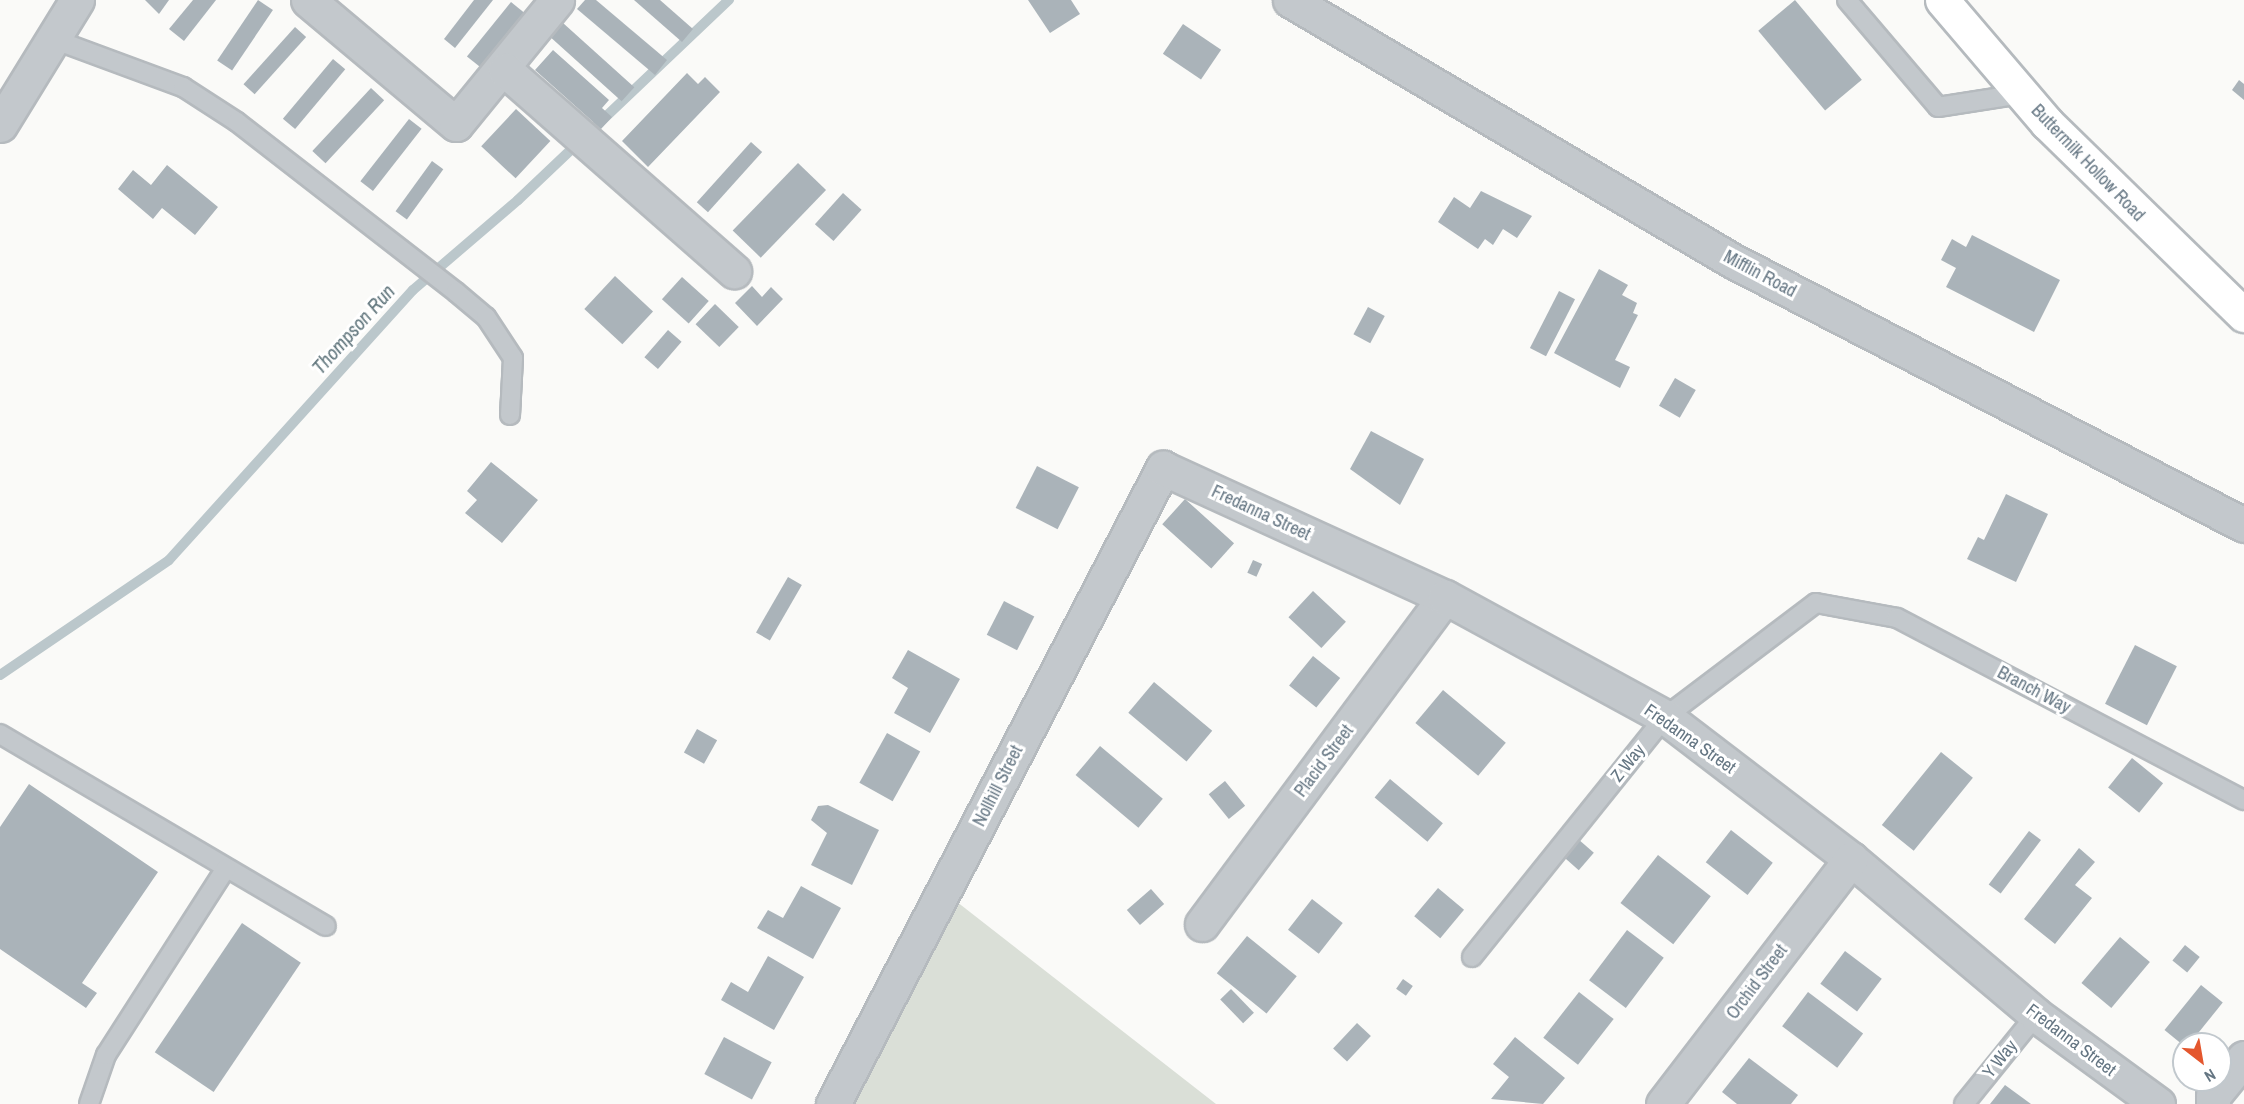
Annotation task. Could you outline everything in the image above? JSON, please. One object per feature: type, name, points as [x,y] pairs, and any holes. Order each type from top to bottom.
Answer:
[{"type":"main road","name":"Buttermilk Hollow Road","points":[[1942,0],[2021,94],[2111,190],[2244,315]]},
{"type":"street","points":[[0,125],[77,0]]},
{"type":"street","points":[[308,0],[456,124],[505,70],[557,0]]},
{"type":"street","name":"Mifflin Road","points":[[1290,0],[1733,261],[2244,525]]},
{"type":"street","points":[[505,70],[582,135],[734,271]]},
{"type":"street","name":"Fredanna Street","points":[[1163,468],[1445,597],[1665,717],[1851,859],[2036,1015],[2158,1104]]},
{"type":"street","name":"Nollhill Street","points":[[833,1104],[1163,468]]},
{"type":"street","name":"Placid Street","points":[[1202,924],[1445,597]]},
{"type":"street","name":"Orchid Street","points":[[1663,1104],[1851,859]]},
{"type":"street","points":[[2213,1104],[2213,1096],[2244,1058]]},
{"type":"lane","points":[[1847,0],[1938,107],[2021,94]]},
{"type":"lane","points":[[53,39],[183,87],[237,122],[411,261],[456,292],[486,317],[513,358],[510,415]]},
{"type":"lane","name":"Z Way","points":[[1472,957],[1665,717],[1816,603]]},
{"type":"lane","name":"Branch Way","points":[[1816,603],[1897,618],[2244,800]]},
{"type":"lane","points":[[0,734],[326,926]]},
{"type":"lane","points":[[89,1104],[106,1055],[226,868]]},
{"type":"lane","name":"Y Way","points":[[1964,1104],[2036,1015]]},
{"type":"shaded area","points":[[943,891],[1216,1104],[838,1104]]},
{"type":"building","points":[[145,0],[169,0],[159,14]]},
{"type":"building","points":[[193,0],[216,0],[184,41],[169,29]]},
{"type":"building","points":[[258,0],[273,10],[232,71],[217,61]]},
{"type":"building","points":[[474,0],[493,0],[455,48],[444,39]]},
{"type":"building","points":[[585,0],[596,0],[667,60],[655,75],[577,9]]},
{"type":"building","points":[[634,0],[660,0],[693,29],[682,42]]},
{"type":"building","points":[[1028,0],[1071,0],[1080,14],[1050,33]]},
{"type":"building","points":[[1795,0],[1862,80],[1825,111],[1758,31]]},
{"type":"building","points":[[511,2],[527,15],[483,70],[467,56]]},
{"type":"building","points":[[563,23],[634,87],[622,101],[550,37]]},
{"type":"building","points":[[1183,24],[1221,50],[1201,80],[1163,54]]},
{"type":"building","points":[[295,27],[306,37],[255,94],[243,84]]},
{"type":"building","points":[[553,50],[609,100],[602,108],[612,117],[601,129],[535,70]]},
{"type":"building","points":[[333,59],[345,69],[295,129],[283,119]]},
{"type":"building","points":[[687,73],[698,84],[705,77],[720,92],[648,167],[622,141]]},
{"type":"building","points":[[2239,80],[2244,84],[2244,100],[2232,90]]},
{"type":"building","points":[[371,88],[384,100],[326,163],[312,151]]},
{"type":"building","points":[[516,109],[550,141],[516,178],[481,146]]},
{"type":"building","points":[[409,119],[422,129],[373,191],[360,181]]},
{"type":"building","points":[[751,142],[762,152],[708,212],[697,202]]},
{"type":"building","points":[[432,161],[443,169],[407,219],[396,211]]},
{"type":"building","points":[[798,163],[826,190],[761,258],[733,231]]},
{"type":"building","points":[[167,165],[218,207],[195,235],[162,208],[153,219],[118,189],[133,170],[151,185]]},
{"type":"building","points":[[1481,191],[1532,216],[1517,238],[1503,229],[1493,245],[1485,239],[1478,249],[1438,222],[1454,197],[1470,208]]},
{"type":"building","points":[[843,193],[862,210],[833,241],[815,224]]},
{"type":"building","points":[[1972,235],[2060,280],[2034,332],[1946,287],[1956,268],[1941,260],[1952,239],[1966,247]]},
{"type":"building","points":[[1599,269],[1628,285],[1622,295],[1637,303],[1633,313],[1638,315],[1615,360],[1630,367],[1620,388],[1554,353]]},
{"type":"building","points":[[615,276],[653,311],[622,344],[584,309]]},
{"type":"building","points":[[682,277],[709,301],[689,323],[662,299]]},
{"type":"building","points":[[752,286],[762,297],[771,287],[783,299],[757,326],[735,303]]},
{"type":"building","points":[[1559,291],[1575,299],[1546,356],[1530,348]]},
{"type":"building","points":[[715,304],[739,327],[719,347],[696,324]]},
{"type":"building","points":[[1368,307],[1385,316],[1370,343],[1353,334]]},
{"type":"building","points":[[668,330],[682,342],[658,369],[644,357]]},
{"type":"building","points":[[1675,378],[1696,390],[1680,418],[1659,406]]},
{"type":"building","points":[[1371,431],[1424,459],[1400,505],[1350,469]]},
{"type":"building","points":[[491,462],[538,500],[502,543],[465,513],[477,500],[467,491]]},
{"type":"building","points":[[1037,466],[1079,487],[1058,529],[1016,508]]},
{"type":"building","points":[[2006,494],[2048,514],[2016,582],[1967,559],[1978,537],[1984,540]]},
{"type":"building","points":[[1185,499],[1234,543],[1211,568],[1162,524]]},
{"type":"building","points":[[1253,560],[1262,564],[1256,577],[1247,573]]},
{"type":"building","points":[[788,577],[802,585],[770,640],[756,632]]},
{"type":"building","points":[[1313,591],[1346,622],[1321,648],[1288,617]]},
{"type":"building","points":[[1004,601],[1034,616],[1017,650],[987,635]]},
{"type":"building","points":[[2135,645],[2177,666],[2147,725],[2105,704]]},
{"type":"building","points":[[908,650],[960,679],[930,733],[894,713],[908,688],[892,678]]},
{"type":"building","points":[[1313,656],[1340,678],[1316,708],[1289,686]]},
{"type":"building","points":[[1154,682],[1212,731],[1187,761],[1128,713]]},
{"type":"building","points":[[1443,690],[1506,743],[1478,776],[1415,723]]},
{"type":"building","points":[[697,729],[717,740],[704,764],[684,753]]},
{"type":"building","points":[[887,733],[920,751],[893,801],[859,783]]},
{"type":"building","points":[[1100,746],[1163,799],[1138,828],[1076,775]]},
{"type":"building","points":[[1941,752],[1973,778],[1914,851],[1882,825]]},
{"type":"building","points":[[2132,758],[2163,783],[2139,813],[2108,788]]},
{"type":"building","points":[[1390,779],[1443,823],[1427,842],[1375,797]]},
{"type":"building","points":[[1225,781],[1245,806],[1229,819],[1209,794]]},
{"type":"building","points":[[29,784],[158,872],[82,983],[97,993],[86,1008],[0,949],[0,827]]},
{"type":"building","points":[[828,805],[879,830],[852,885],[811,865],[827,833],[811,820],[818,806]]},
{"type":"building","points":[[1731,830],[1773,863],[1748,895],[1706,862]]},
{"type":"building","points":[[2029,831],[2041,840],[2001,894],[1989,885]]},
{"type":"building","points":[[1578,839],[1594,853],[1579,870],[1563,856]]},
{"type":"building","points":[[2079,848],[2095,862],[2075,885],[2092,898],[2055,944],[2024,919]]},
{"type":"building","points":[[1658,855],[1711,896],[1673,944],[1620,903]]},
{"type":"building","points":[[801,886],[841,908],[813,959],[757,928],[768,910],[783,918]]},
{"type":"building","points":[[1438,888],[1464,910],[1440,938],[1414,916]]},
{"type":"building","points":[[1151,889],[1164,904],[1140,925],[1127,910]]},
{"type":"building","points":[[1312,899],[1343,923],[1319,954],[1288,930]]},
{"type":"building","points":[[242,923],[301,963],[214,1092],[155,1052]]},
{"type":"building","points":[[1627,930],[1664,958],[1626,1008],[1589,980]]},
{"type":"building","points":[[1247,936],[1297,976],[1267,1014],[1217,973]]},
{"type":"building","points":[[2120,937],[2150,962],[2111,1008],[2081,983]]},
{"type":"building","points":[[2185,945],[2200,957],[2187,973],[2172,961]]},
{"type":"building","points":[[1845,951],[1882,979],[1857,1011],[1820,984]]},
{"type":"building","points":[[768,956],[804,977],[774,1030],[721,1000],[731,982],[748,992]]},
{"type":"building","points":[[1403,979],[1413,986],[1406,996],[1396,989]]},
{"type":"building","points":[[2201,985],[2223,1003],[2199,1032],[2172,1032],[2172,1036],[2164,1030]]},
{"type":"building","points":[[1231,989],[1254,1013],[1243,1023],[1220,999]]},
{"type":"building","points":[[1579,992],[1614,1019],[1578,1065],[1543,1038]]},
{"type":"building","points":[[1808,992],[1863,1034],[1837,1068],[1782,1026]]},
{"type":"building","points":[[1357,1023],[1371,1036],[1347,1062],[1333,1049]]},
{"type":"building","points":[[724,1037],[772,1062],[752,1099],[704,1074]]},
{"type":"building","points":[[1515,1037],[1565,1078],[1543,1104],[1491,1099],[1509,1077],[1493,1064]]},
{"type":"building","points":[[1749,1058],[1798,1095],[1791,1104],[1737,1104],[1722,1092]]},
{"type":"building","points":[[2005,1085],[2031,1104],[1990,1104]]},
{"type":"waterway","name":"Thompson Run","points":[[0,675],[169,560],[413,290],[518,200],[729,0]]}]
